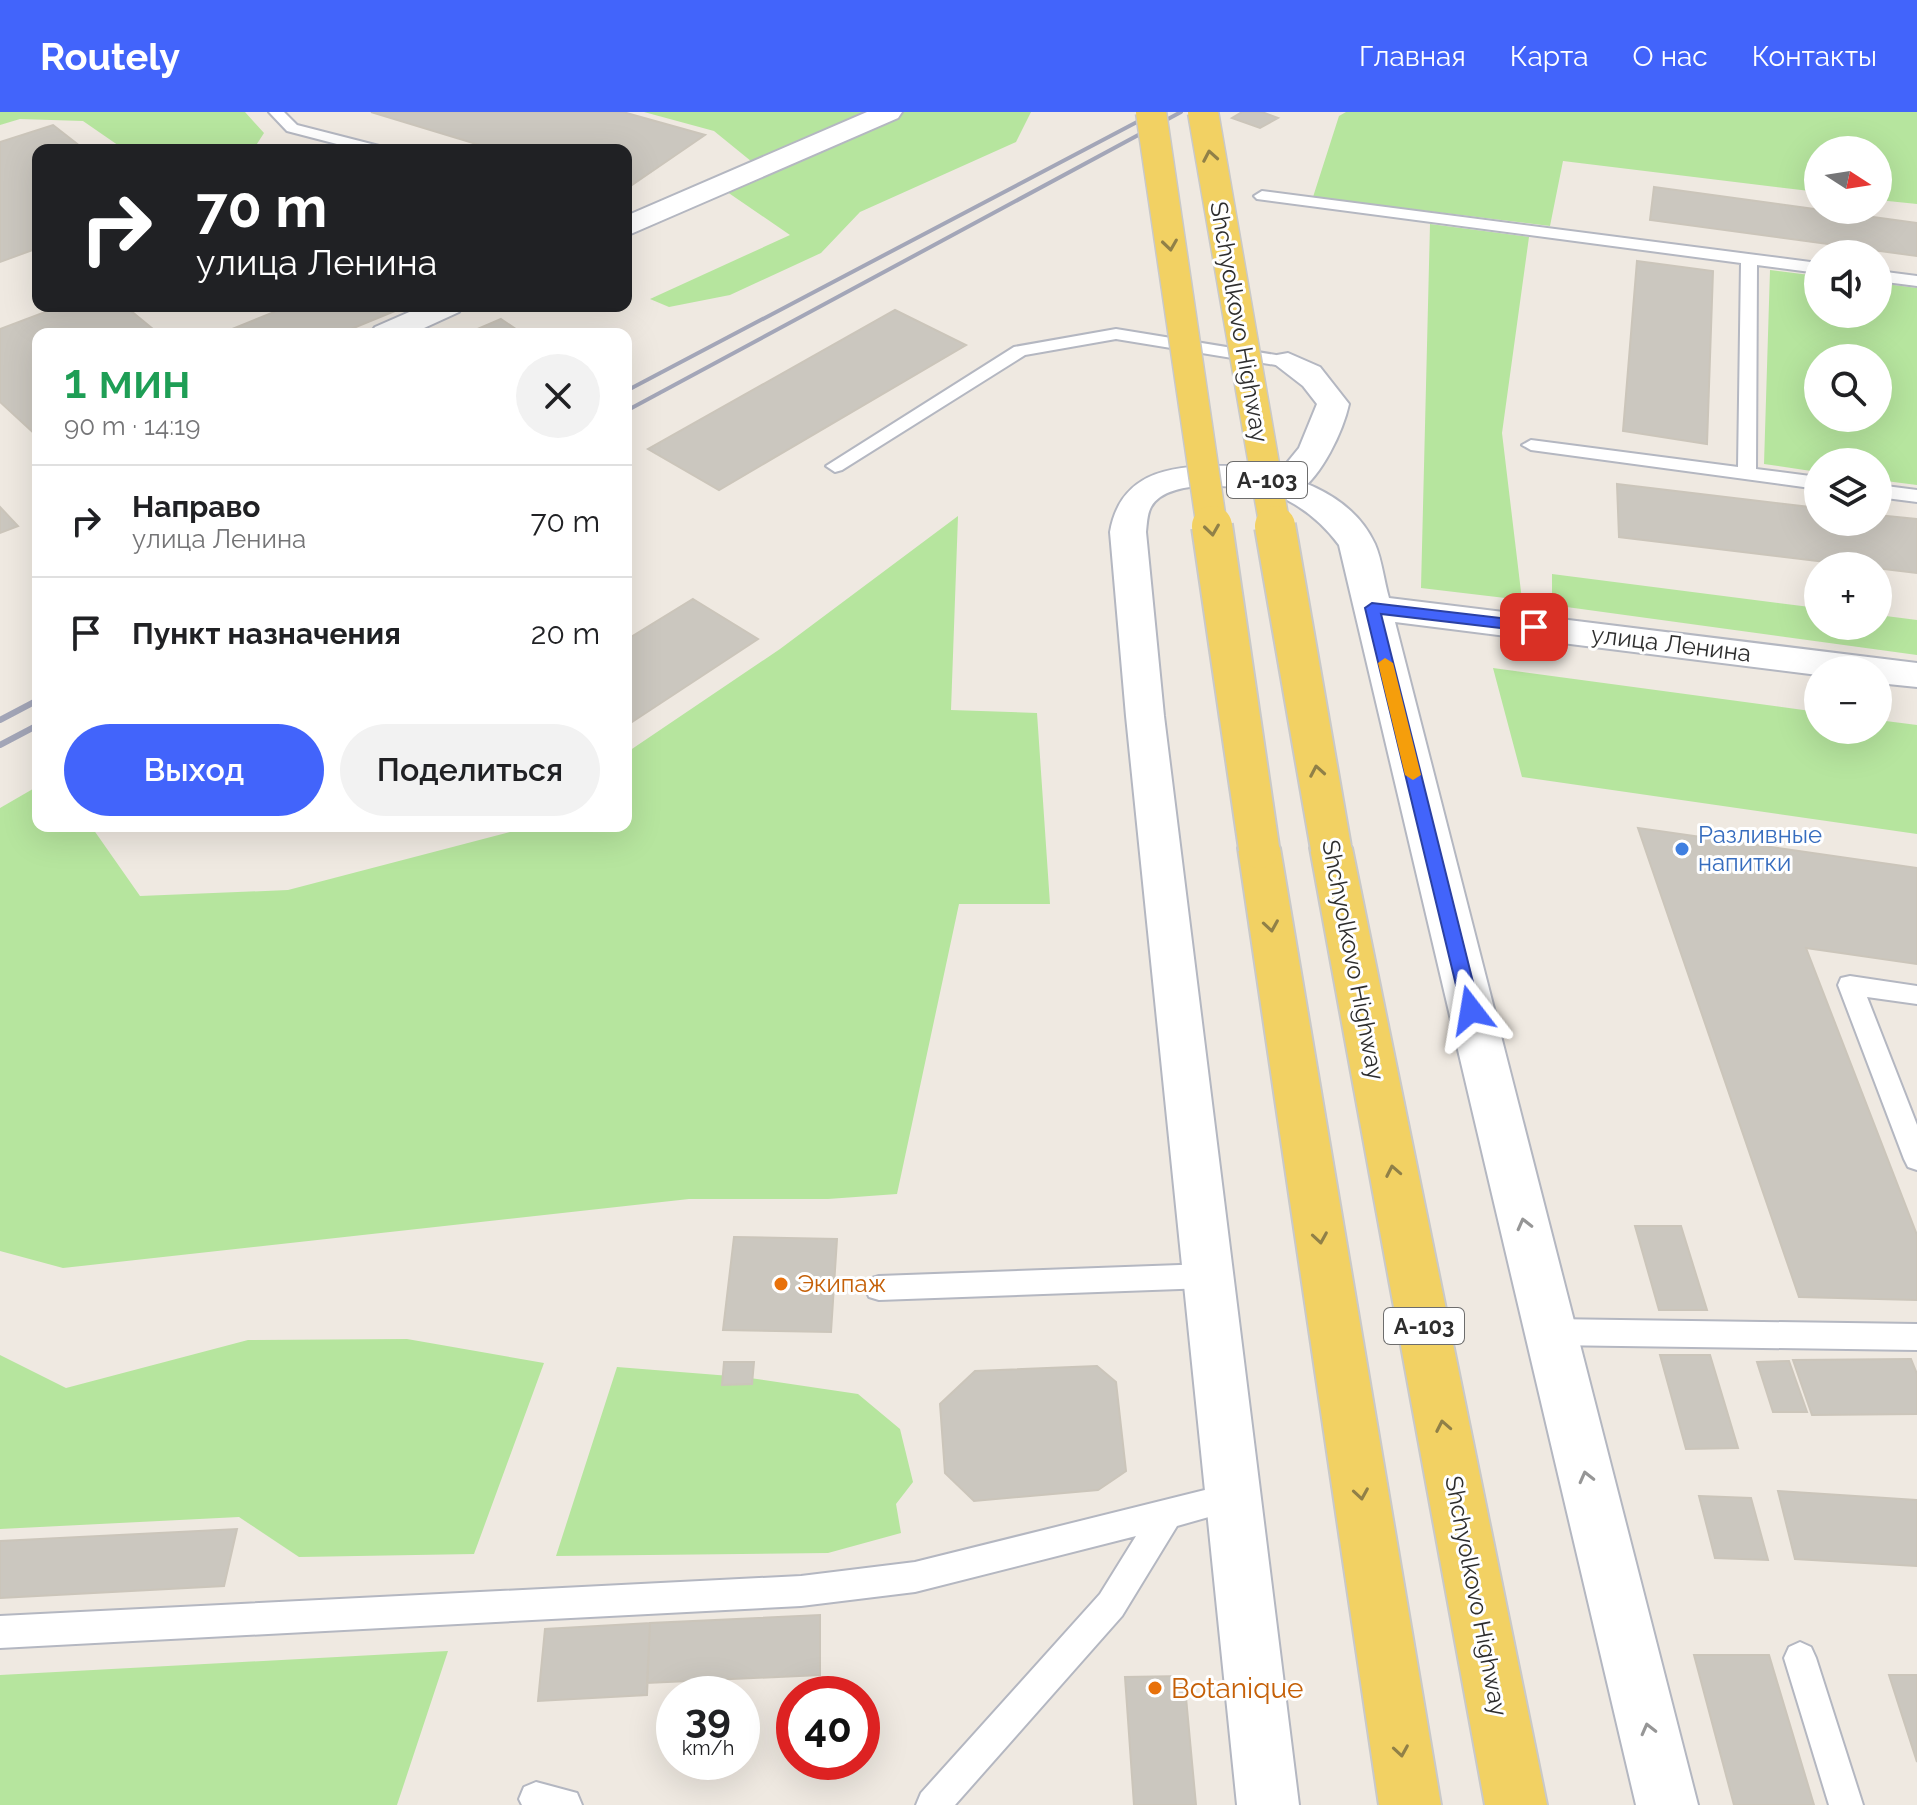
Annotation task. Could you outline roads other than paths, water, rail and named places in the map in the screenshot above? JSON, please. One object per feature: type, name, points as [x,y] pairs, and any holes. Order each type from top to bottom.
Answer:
[{"type":"main road","name":"А-103","points":[[1151,112],[1259,848],[1410,1805]]},
{"type":"main road","name":"Shchyolkovo Highway","points":[[1203,112],[1331,848],[1516,1805]]},
{"type":"street","points":[[632,224],[889,112]]},
{"type":"street","points":[[399,328],[435,312]]},
{"type":"street","points":[[1285,486],[1317,448],[1329,424],[1333,404],[1322,386],[1301,368],[1288,362]]},
{"type":"street","name":"А-103","points":[[1268,1805],[1146,730],[1128,532],[1132,512],[1140,496],[1159,484],[1179,479],[1233,477],[1262,479],[1285,486],[1339,518],[1357,544],[1667,1805]]},
{"type":"street","name":"улица Ленина","points":[[1372,608],[1804,661]]},
{"type":"street","name":"улица Ленина","points":[[1892,672],[1917,675]]},
{"type":"lane","points":[[276,112],[292,128],[355,144]]},
{"type":"lane","points":[[1262,196],[1804,266]]},
{"type":"lane","points":[[1747,474],[1749,259]]},
{"type":"lane","points":[[1892,278],[1917,281]]},
{"type":"lane","points":[[835,466],[1020,351],[1116,334],[1288,362]]},
{"type":"lane","points":[[1531,445],[1804,481]]},
{"type":"lane","points":[[1892,493],[1917,496]]},
{"type":"lane","points":[[1917,995],[1850,985],[1917,1159]]},
{"type":"lane","points":[[879,1288],[1207,1276]]},
{"type":"lane","points":[[1550,1332],[1917,1337]]},
{"type":"lane","points":[[0,1632],[801,1591],[915,1577],[1233,1497]]},
{"type":"lane","points":[[933,1805],[1111,1605],[1168,1512]]},
{"type":"lane","points":[[1800,1658],[1846,1805]]},
{"type":"railway","points":[[632,388],[1156,112]]},
{"type":"railway","points":[[632,408],[1181,112]]},
{"type":"railway","points":[[0,720],[32,703]]},
{"type":"railway","points":[[0,745],[32,728]]},
{"type":"place","name":"Разливные напитки","points":[[1682,849]]},
{"type":"place","name":"Экипаж","points":[[781,1284]]},
{"type":"place","name":"Botanique","points":[[1155,1688]]}]
